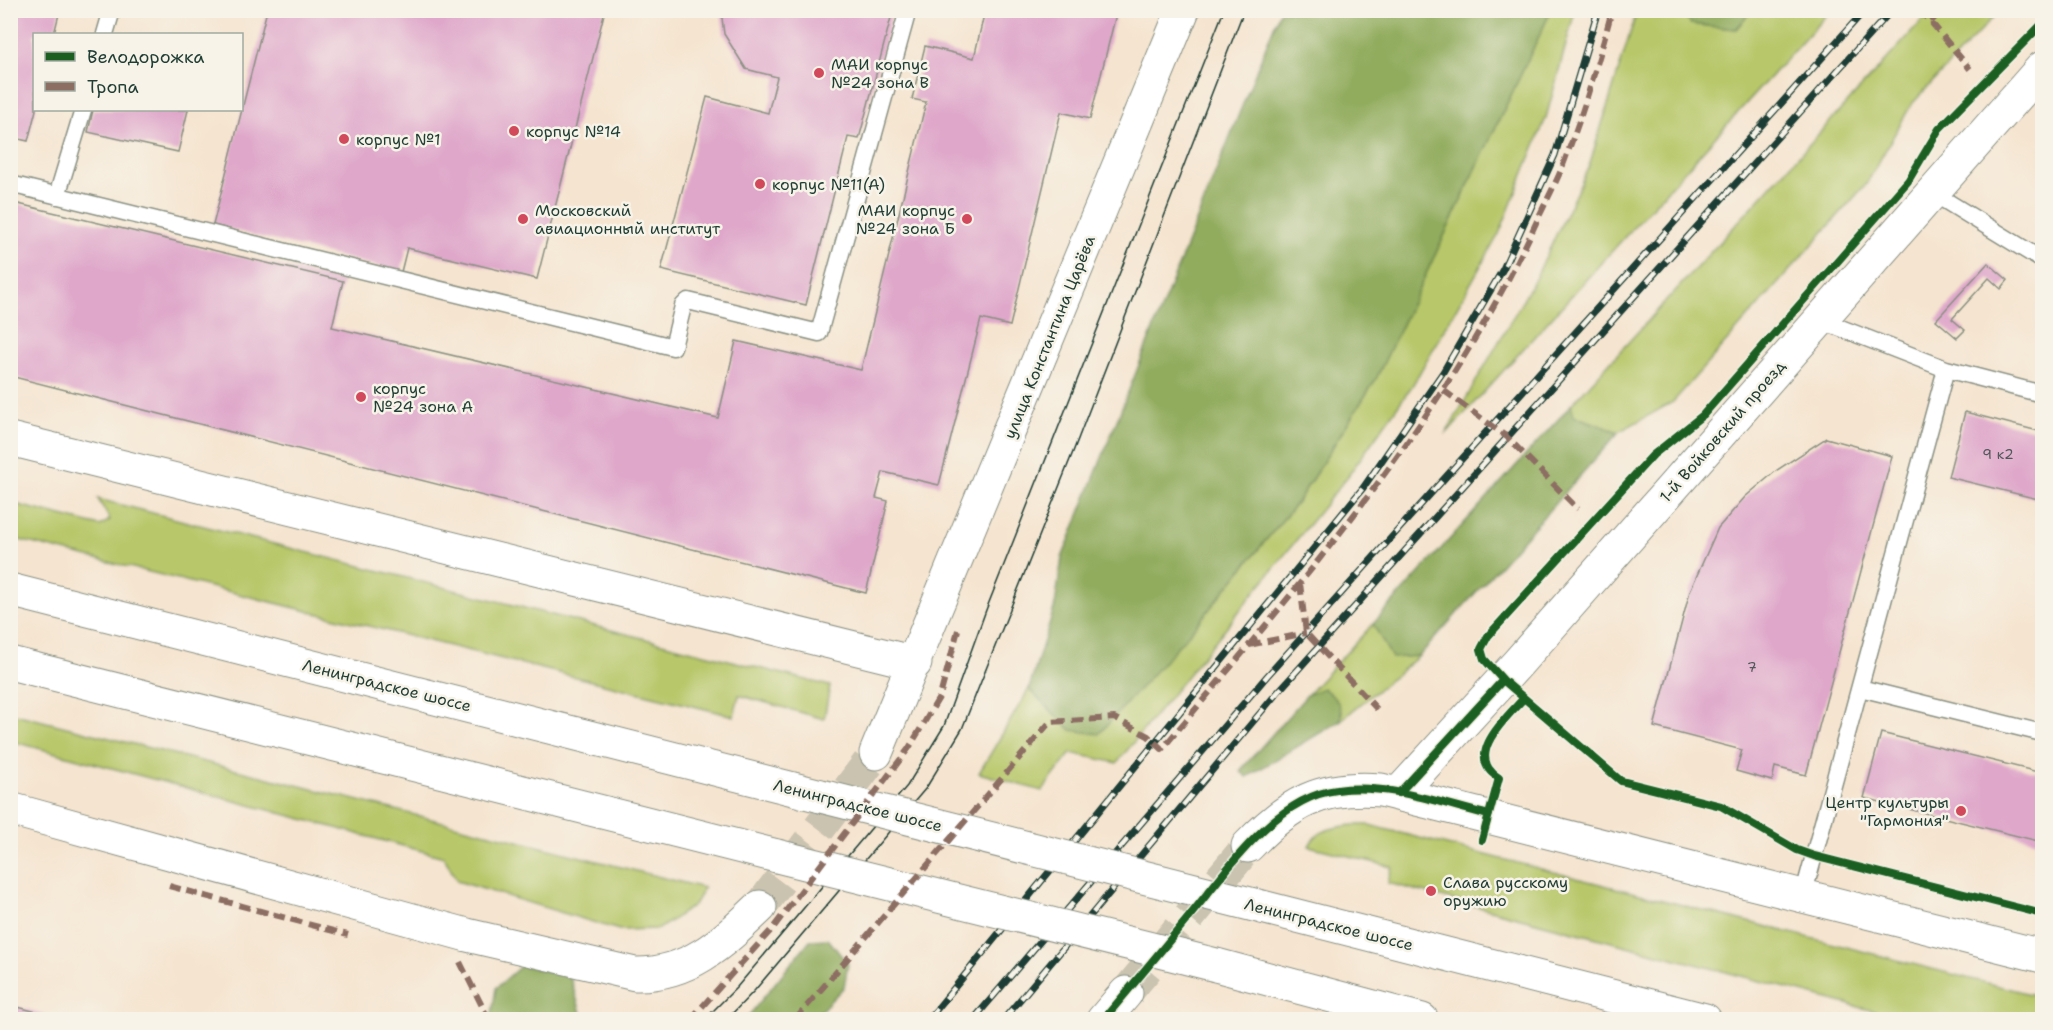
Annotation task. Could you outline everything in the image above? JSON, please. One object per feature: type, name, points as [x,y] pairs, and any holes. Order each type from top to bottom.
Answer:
[{"type":"main road","name":"улица Константина Царёва","points":[[876,753],[1183,10]]},
{"type":"main road","name":"1-й Войковский проезд","points":[[1399,793],[1510,672],[2043,68]]},
{"type":"main road","points":[[10,439],[915,663]]},
{"type":"main road","name":"Ленинградское шоссе","points":[[10,590],[1705,1020]]},
{"type":"main road","points":[[10,663],[1216,965],[1422,1020]]},
{"type":"main road","points":[[1248,846],[1285,812],[1308,798],[1334,790],[1358,788],[1399,793],[2043,956]]},
{"type":"main road","points":[[10,809],[467,935],[635,974],[673,970],[696,959],[721,942],[760,907]]},
{"type":"main road","points":[[1103,1020],[1126,993]]},
{"type":"lane","points":[[105,33],[112,10]]},
{"type":"lane","points":[[10,184],[673,347],[683,306],[688,301],[819,333],[908,10]]},
{"type":"lane","points":[[57,196],[83,111]]},
{"type":"lane","points":[[1933,193],[2043,260]]},
{"type":"lane","points":[[1820,320],[1946,369],[2043,394]]},
{"type":"lane","points":[[1803,896],[1946,369]]},
{"type":"lane","points":[[1860,688],[2043,733]]},
{"type":"green space","points":[[1280,11],[1551,11],[1376,379],[1298,501],[1194,628],[1099,734],[1071,730],[1029,689],[1055,605],[1062,558]]},
{"type":"green space","points":[[1551,11],[1575,11],[1546,118],[1499,234],[1412,386],[1348,476],[1117,763],[1071,753],[1042,791],[979,773],[1029,689],[1071,730],[1194,628],[1298,501],[1376,379]]},
{"type":"green space","points":[[1637,11],[1680,11],[1691,24],[1736,29],[1751,11],[1830,11],[1445,435],[1535,279],[1589,166]]},
{"type":"green space","points":[[1680,11],[1751,11],[1736,29],[1691,24]]},
{"type":"green space","points":[[1931,11],[1999,11],[1911,105],[1867,183],[1673,402],[1619,432],[1574,416],[1571,405]]},
{"type":"green space","points":[[1571,405],[1574,416],[1619,432],[1419,656],[1392,658],[1373,624]]},
{"type":"green space","points":[[98,499],[830,686],[824,719],[739,695],[734,716],[11,538],[11,503],[100,526],[110,520]]},
{"type":"green space","points":[[1373,624],[1392,657],[1419,656],[1340,721],[1342,712],[1307,695]]},
{"type":"green space","points":[[1323,688],[1338,702],[1341,710],[1340,721],[1247,777],[1240,771],[1307,695]]},
{"type":"green space","points":[[10,713],[704,888],[694,905],[659,929],[619,930],[457,881],[444,857],[11,741]]},
{"type":"green space","points":[[1353,825],[1369,825],[2042,997],[2042,1019],[1904,1019],[1388,883],[1392,867],[1309,846],[1312,840],[1322,832]]},
{"type":"green space","points":[[828,939],[848,964],[844,987],[813,1019],[746,1019],[810,940]]},
{"type":"green space","points":[[522,965],[570,977],[583,1019],[491,1019],[496,988]]},
{"type":"building","points":[[10,10],[60,10],[54,33],[33,33],[33,111],[36,111],[28,141],[10,137]]},
{"type":"building","name":"корпус №1","points":[[267,10],[605,10],[537,279],[407,248],[401,272],[213,225]]},
{"type":"building","name":"корпус №11(А)","points":[[721,10],[893,10],[859,139],[848,137],[806,305],[661,270],[707,97],[768,113],[777,77],[746,69],[724,34]]},
{"type":"building","name":"корпус №24 зона А","points":[[985,10],[1117,10],[1090,119],[1061,112],[1010,326],[981,319],[939,485],[883,472],[876,498],[888,501],[866,593],[10,376],[10,202],[343,281],[332,327],[718,418],[736,341],[861,370],[926,102],[912,99],[925,46],[974,58]]},
{"type":"building","points":[[93,111],[188,111],[178,152],[88,132]]},
{"type":"building","points":[[1988,263],[2008,280],[2001,289],[1989,278],[1952,319],[1965,330],[1957,338],[1936,320]]},
{"type":"building","points":[[1965,412],[2042,432],[2042,500],[1948,477]]},
{"type":"building","points":[[1826,438],[1892,456],[1806,775],[1775,767],[1772,781],[1736,771],[1742,750],[1654,727],[1690,591],[1718,528],[1745,497],[1777,470]]},
{"type":"building","points":[[1881,733],[2042,773],[2042,842],[1864,798]]},
{"type":"building","points":[[10,1005],[64,1019],[64,1020],[10,1020]]},
{"type":"tunnel","points":[[760,907],[876,753]]},
{"type":"tunnel","points":[[1126,993],[1248,846]]},
{"type":"tram line","points":[[704,1020],[737,987],[907,786],[944,726],[986,610],[1224,10]]},
{"type":"tram line","points":[[726,1020],[755,990],[926,788],[962,729],[1073,452],[1244,10]]},
{"type":"railway","points":[[928,1020],[1363,488],[1443,372],[1503,269],[1555,155],[1598,10]]},
{"type":"railway","points":[[973,1020],[1267,676],[1865,10]]},
{"type":"railway","points":[[1003,1020],[1277,693],[1892,10]]},
{"type":"marked path","points":[[795,1020],[1050,722],[1114,718],[1148,736],[1162,749],[1317,562],[1367,498],[1414,432],[1459,365],[1499,295],[1563,166],[1591,85],[1612,10]]},
{"type":"marked path","points":[[1918,10],[1931,22],[1970,69]]},
{"type":"marked path","points":[[1931,22],[1941,10]]},
{"type":"marked path","points":[[1443,390],[1507,437],[1578,509]]},
{"type":"marked path","points":[[1300,583],[1306,633],[1377,709]]},
{"type":"marked path","points":[[690,1020],[773,928],[909,748],[940,696],[958,630]]},
{"type":"marked path","points":[[1249,645],[1306,633]]},
{"type":"marked path","points":[[169,886],[348,935]]},
{"type":"marked path","points":[[460,962],[489,1020]]},
{"type":"marked path","points":[[572,1017],[604,1020]]},
{"type":"cycle path","points":[[2042,24],[1939,129],[1908,181],[1703,415],[1653,455],[1488,636],[1481,649],[1484,659],[1503,680],[1621,781],[1721,806],[1797,850],[1814,856],[2042,914]]},
{"type":"cycle path","points":[[1399,793],[1503,680]]},
{"type":"cycle path","points":[[1482,840],[1499,778],[1489,769],[1485,759],[1486,748],[1499,725],[1524,698]]},
{"type":"cycle path","points":[[1103,1020],[1235,860],[1272,822],[1293,807],[1314,796],[1337,790],[1375,789],[1414,795],[1489,815]]},
{"type":"place","name":"МАИ корпус №24 зона В","points":[[819,73]]},
{"type":"place","name":"корпус №14","points":[[514,131]]},
{"type":"place","name":"корпус №1","points":[[344,139]]},
{"type":"place","name":"корпус №11(А)","points":[[760,184]]},
{"type":"place","name":"Московский авиационный институт","points":[[523,219]]},
{"type":"place","name":"МАИ корпус №24 зона Б","points":[[967,219]]},
{"type":"place","name":"корпус №24 зона А","points":[[361,397]]},
{"type":"place","name":"Центр культуры \"Гармония\"","points":[[1961,811]]},
{"type":"place","name":"Слава русскому оружию","points":[[1431,891]]}]
